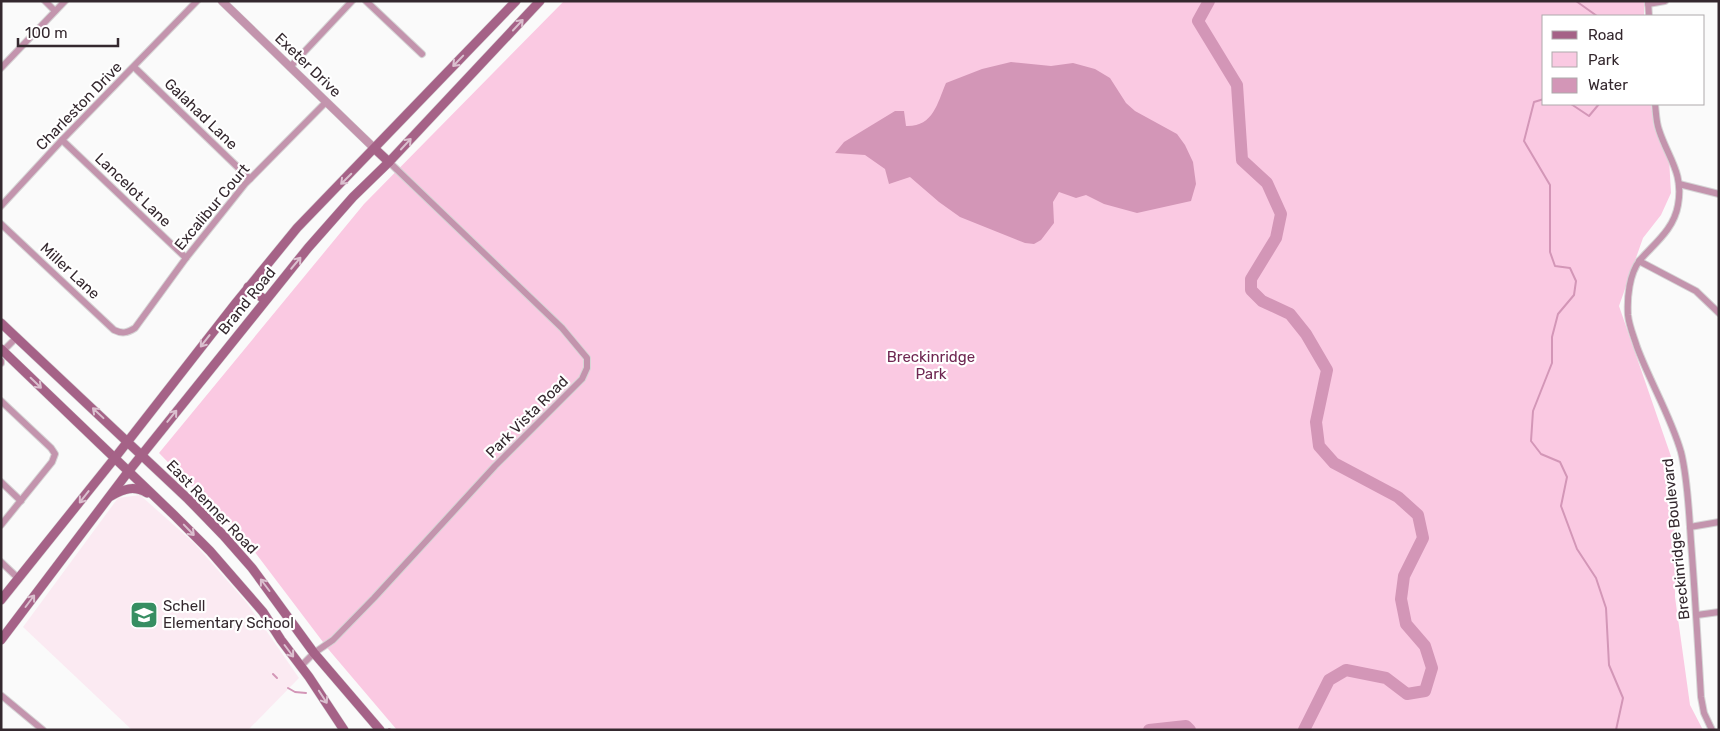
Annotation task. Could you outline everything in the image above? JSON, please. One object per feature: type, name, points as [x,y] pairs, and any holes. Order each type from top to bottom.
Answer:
[{"type":"main road","name":"Brand Road","points":[[1,600],[128,442],[248,287],[297,228],[516,1]]},
{"type":"main road","name":"Brand Road","points":[[1,640],[141,454],[265,300],[352,197],[389,162],[540,1]]},
{"type":"main road","points":[[375,149],[389,162]]},
{"type":"main road","points":[[248,287],[265,300]]},
{"type":"main road","name":"East Renner Road","points":[[1,323],[188,499],[235,548],[258,576],[314,653],[380,730]]},
{"type":"main road","points":[[2,351],[210,551],[262,612],[344,730]]},
{"type":"main road","points":[[107,499],[122,490],[130,488],[142,490],[154,496]]},
{"type":"street","points":[[45,1],[55,11]]},
{"type":"street","points":[[1,68],[65,1]]},
{"type":"street","name":"Charleston Drive","points":[[1,206],[62,140],[197,1]]},
{"type":"street","name":"Exeter Drive","points":[[222,1],[375,149]]},
{"type":"street","points":[[290,67],[352,1]]},
{"type":"street","points":[[366,1],[422,54]]},
{"type":"street","points":[[1648,3],[1664,1]]},
{"type":"street","name":"Galahad Lane","points":[[134,66],[250,179]]},
{"type":"street","name":"Excalibur Court","points":[[124,333],[135,328],[186,258],[250,179],[326,102]]},
{"type":"street","name":"Breckinridge Boulevard","points":[[1655,105],[1658,129],[1673,162],[1680,184],[1678,204],[1675,218],[1669,228],[1639,262],[1635,270],[1629,293],[1629,318],[1644,366],[1683,462],[1697,615],[1701,697],[1704,713],[1712,730]]},
{"type":"street","name":"Lancelot Lane","points":[[62,140],[186,258]]},
{"type":"street","name":"Park Vista Road","points":[[301,666],[314,653],[333,640],[374,598],[495,466],[582,379],[587,368],[586,358],[558,323],[389,162]]},
{"type":"street","points":[[1680,184],[1719,194]]},
{"type":"street","name":"Miller Lane","points":[[1,224],[114,330],[124,333]]},
{"type":"street","points":[[1639,262],[1696,291],[1719,313]]},
{"type":"street","points":[[2,351],[16,337]]},
{"type":"street","points":[[1,401],[51,448],[54,456],[1,525]]},
{"type":"street","points":[[1,482],[21,500]]},
{"type":"street","points":[[1690,527],[1719,522]]},
{"type":"street","points":[[1,562],[19,579]]},
{"type":"street","points":[[1697,615],[1719,612]]},
{"type":"street","points":[[2,696],[43,730]]},
{"type":"shaded area","name":"Schell Elementary School","points":[[140,495],[194,543],[247,603],[299,678],[248,730],[132,730],[23,627],[118,498]]},
{"type":"green space","name":"Breckinridge Park","points":[[564,1],[1644,1],[1644,15],[1542,15],[1542,105],[1651,105],[1654,127],[1669,158],[1671,193],[1661,215],[1643,238],[1619,306],[1674,465],[1675,597],[1690,705],[1703,730],[397,730],[329,650],[251,547],[159,453],[364,204]]},
{"type":"water","points":[[1011,62],[1051,66],[1073,63],[1095,69],[1110,78],[1126,103],[1135,111],[1177,134],[1185,145],[1193,162],[1196,184],[1191,201],[1137,213],[1104,204],[1086,195],[1076,198],[1059,192],[1053,202],[1054,223],[1041,240],[1034,244],[1025,243],[960,217],[910,177],[889,184],[885,169],[865,155],[835,153],[844,142],[895,111],[904,111],[906,126],[922,123],[933,113],[946,83],[982,69]]},
{"type":"waterway","points":[[1209,1],[1198,21],[1237,85],[1242,160],[1267,183],[1281,214],[1276,238],[1251,279],[1251,290],[1262,301],[1290,314],[1306,334],[1327,370],[1316,422],[1319,446],[1334,463],[1398,497],[1418,515],[1423,538],[1404,576],[1401,599],[1406,624],[1425,646],[1432,668],[1425,691],[1407,694],[1386,678],[1346,670],[1329,680],[1304,730]]},
{"type":"waterway","points":[[1576,1],[1596,15]]},
{"type":"waterway","points":[[1542,100],[1534,102],[1524,141],[1550,185],[1550,252],[1555,266],[1570,268],[1576,281],[1574,295],[1558,314],[1552,337],[1552,363],[1533,411],[1531,441],[1541,454],[1560,462],[1567,477],[1561,506],[1577,549],[1596,578],[1606,608],[1609,665],[1623,698],[1616,730]]},
{"type":"waterway","points":[[1572,105],[1589,116],[1598,105]]},
{"type":"waterway","points":[[273,674],[277,678]]},
{"type":"waterway","points":[[288,688],[295,692],[306,693]]},
{"type":"waterway","points":[[1149,730],[1186,726],[1190,730]]},
{"type":"place","name":"Schell Elementary School","points":[[144,615]]}]
